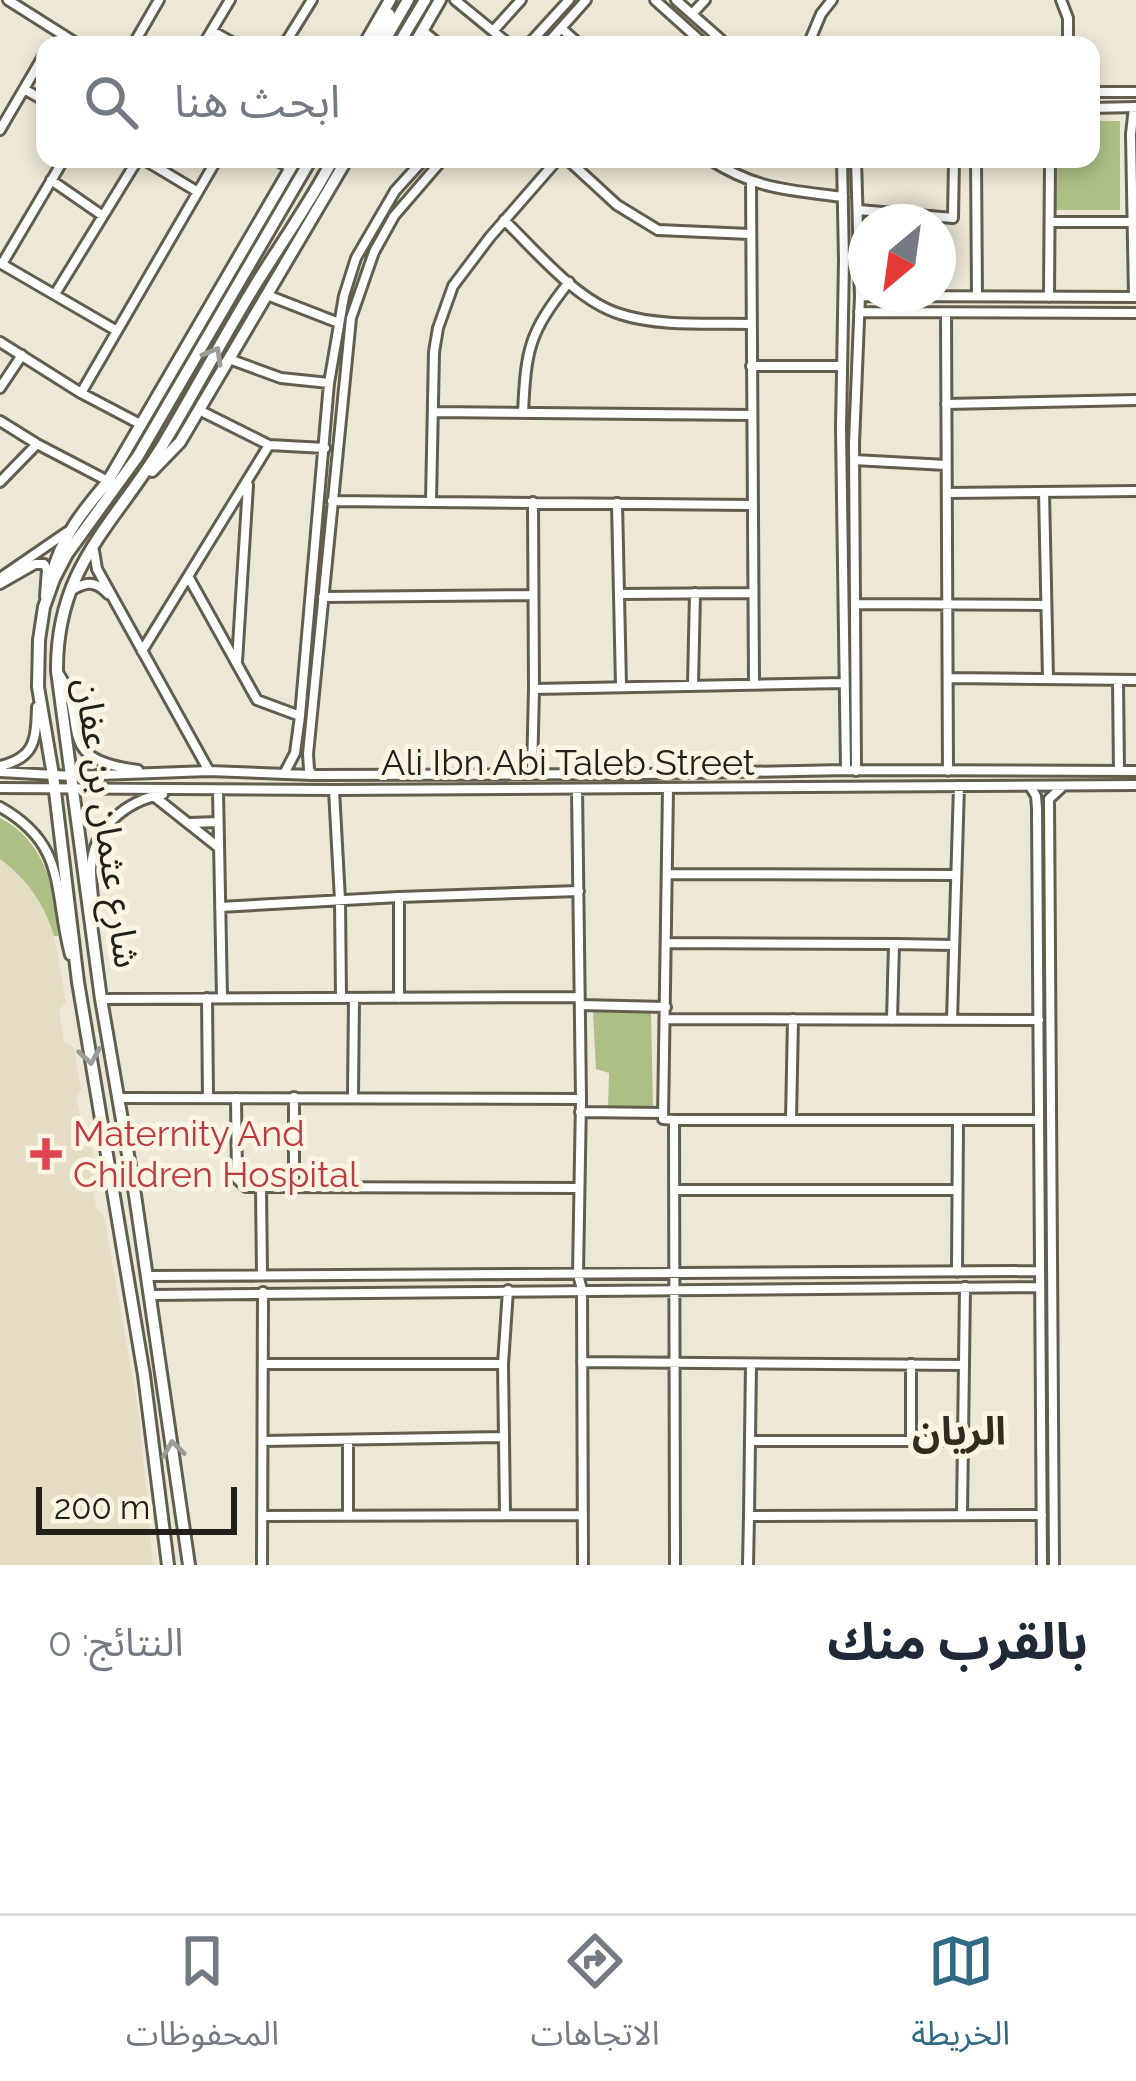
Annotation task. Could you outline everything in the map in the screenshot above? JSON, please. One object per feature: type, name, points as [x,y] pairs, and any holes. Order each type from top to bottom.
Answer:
[{"type":"main road","points":[[370,36],[393,0]]},
{"type":"main road","points":[[381,36],[393,0]]},
{"type":"main road","points":[[384,36],[408,0]]},
{"type":"main road","points":[[404,36],[426,0]]},
{"type":"main road","points":[[414,36],[426,0]]},
{"type":"main road","points":[[419,36],[440,0]]},
{"type":"main road","points":[[44,608],[56,556],[69,531],[108,481],[292,168]]},
{"type":"main road","name":"شارع عثمان بن عفان","points":[[168,1565],[144,1375],[78,982],[38,688],[39,640],[44,608],[67,554],[122,480],[306,168]]},
{"type":"main road","points":[[308,168],[304,177],[311,187],[325,168]]},
{"type":"main road","name":"شارع عثمان بن عفان","points":[[189,1565],[101,999],[57,647],[68,593],[96,538],[134,490],[327,168]]},
{"type":"main road","points":[[134,490],[180,442],[342,168]]},
{"type":"main road","points":[[247,272],[294,193],[304,191],[304,202],[256,283]]},
{"type":"main road","points":[[108,481],[148,423],[170,402]]},
{"type":"street","points":[[8,0],[64,36]]},
{"type":"street","points":[[208,36],[230,0]]},
{"type":"street","points":[[290,36],[312,0]]},
{"type":"street","points":[[455,0],[499,36]]},
{"type":"street","points":[[493,31],[521,0]]},
{"type":"street","points":[[536,36],[569,0]]},
{"type":"street","points":[[554,36],[586,0]]},
{"type":"street","points":[[655,0],[695,36]]},
{"type":"street","points":[[676,0],[717,36]]},
{"type":"street","points":[[692,14],[705,0]]},
{"type":"street","points":[[812,36],[832,0]]},
{"type":"street","points":[[1061,0],[1068,36]]},
{"type":"street","points":[[138,36],[155,1]]},
{"type":"street","points":[[561,28],[570,36]]},
{"type":"street","points":[[212,30],[222,36]]},
{"type":"street","points":[[423,31],[429,36]]},
{"type":"street","points":[[55,36],[57,32]]},
{"type":"street","points":[[0,130],[36,68]]},
{"type":"street","points":[[24,89],[36,96]]},
{"type":"street","points":[[1100,92],[1136,92]]},
{"type":"street","points":[[956,296],[1135,297],[1131,134],[1135,107],[1100,108]]},
{"type":"street","points":[[59,168],[1,263],[117,331]]},
{"type":"street","points":[[55,294],[135,168]]},
{"type":"street","points":[[157,168],[198,192]]},
{"type":"street","points":[[81,393],[212,168]]},
{"type":"street","points":[[283,775],[295,752],[300,716],[329,383],[344,296],[356,259],[395,190],[416,168]]},
{"type":"street","points":[[312,776],[308,754],[351,318],[374,252],[394,216],[434,168]]},
{"type":"street","points":[[431,501],[434,352],[453,286],[550,168]]},
{"type":"street","points":[[577,168],[617,205],[658,230],[750,234]]},
{"type":"street","points":[[723,168],[765,187],[843,197]]},
{"type":"street","points":[[842,168],[844,683],[851,770]]},
{"type":"street","points":[[857,168],[859,204]]},
{"type":"street","points":[[953,204],[954,168]]},
{"type":"street","points":[[976,168],[977,296]]},
{"type":"street","points":[[1049,296],[1050,168]]},
{"type":"street","points":[[52,180],[103,216]]},
{"type":"street","points":[[751,181],[754,683]]},
{"type":"street","points":[[504,220],[582,293],[619,314],[672,322],[751,324]]},
{"type":"street","points":[[1050,222],[1134,222]]},
{"type":"street","points":[[524,413],[531,340],[569,282]]},
{"type":"street","points":[[267,296],[339,323]]},
{"type":"street","points":[[851,770],[859,312],[1136,313]]},
{"type":"street","points":[[946,313],[948,771]]},
{"type":"street","points":[[0,342],[140,424]]},
{"type":"street","points":[[0,388],[22,355]]},
{"type":"street","points":[[229,359],[281,378],[329,383]]},
{"type":"street","points":[[751,365],[842,366]]},
{"type":"street","points":[[946,404],[1136,400]]},
{"type":"street","points":[[199,410],[268,445],[325,448]]},
{"type":"street","points":[[433,412],[752,415]]},
{"type":"street","points":[[0,421],[108,481]]},
{"type":"street","points":[[0,482],[37,444]]},
{"type":"street","points":[[142,652],[268,445]]},
{"type":"street","points":[[854,460],[946,465]]},
{"type":"street","points":[[237,663],[248,478]]},
{"type":"street","points":[[946,493],[1136,491]]},
{"type":"street","points":[[1044,492],[1048,680]]},
{"type":"street","points":[[332,501],[752,505]]},
{"type":"street","points":[[532,774],[533,502]]},
{"type":"street","points":[[617,503],[621,686]]},
{"type":"street","points":[[1,577],[69,531]]},
{"type":"street","points":[[96,538],[93,556],[209,771]]},
{"type":"street","points":[[1,577],[44,564],[44,608]]},
{"type":"street","points":[[188,577],[257,700],[300,716]]},
{"type":"street","points":[[68,593],[84,583],[95,584],[119,606]]},
{"type":"street","points":[[693,684],[694,593]]},
{"type":"street","points":[[619,594],[753,593]]},
{"type":"street","points":[[323,597],[533,595]]},
{"type":"street","points":[[854,604],[1046,605]]},
{"type":"street","points":[[57,671],[66,684],[76,736],[87,753],[102,764],[164,773]]},
{"type":"street","points":[[948,678],[1136,680]]},
{"type":"street","points":[[1118,680],[1119,772]]},
{"type":"street","points":[[535,688],[844,683]]},
{"type":"street","points":[[0,769],[23,759],[31,747],[37,728],[38,688]]},
{"type":"street","points":[[295,752],[308,754]]},
{"type":"street","points":[[0,769],[54,781]]},
{"type":"street","name":"Ali Ibn Abi Taleb Street","points":[[164,773],[1136,772]]},
{"type":"street","points":[[72,782],[164,773]]},
{"type":"street","name":"Ali Ibn Abi Taleb Street","points":[[0,788],[54,781],[182,790],[1136,785]]},
{"type":"street","points":[[1054,1565],[1049,799],[1065,785]]},
{"type":"street","points":[[952,1020],[959,786]]},
{"type":"street","points":[[1023,786],[1033,788],[1036,796],[1042,1565]]},
{"type":"street","points":[[577,789],[583,1565]]},
{"type":"street","points":[[668,789],[663,1119],[1039,1120]]},
{"type":"street","points":[[182,790],[128,807],[101,833],[91,868],[101,999],[399,998],[666,1007]]},
{"type":"street","points":[[218,790],[223,998]]},
{"type":"street","points":[[334,790],[341,998]]},
{"type":"street","points":[[153,796],[219,847]]},
{"type":"street","points":[[0,807],[22,819],[52,861],[78,982]]},
{"type":"street","points":[[188,823],[218,822]]},
{"type":"street","points":[[667,874],[956,875]]},
{"type":"street","points":[[220,907],[579,891]]},
{"type":"street","points":[[399,897],[399,998]]},
{"type":"street","points":[[666,943],[954,945]]},
{"type":"street","points":[[892,1020],[894,944]]},
{"type":"street","points":[[207,998],[208,1098]]},
{"type":"street","points":[[353,1097],[354,998]]},
{"type":"street","points":[[665,1019],[1039,1020]]},
{"type":"street","points":[[790,1120],[793,1019]]},
{"type":"street","points":[[294,1097],[294,1187]]},
{"type":"street","points":[[236,1098],[237,1179],[246,1186],[579,1188]]},
{"type":"street","points":[[119,1099],[580,1099]]},
{"type":"street","points":[[580,1112],[663,1113]]},
{"type":"street","points":[[674,1120],[675,1565]]},
{"type":"street","points":[[957,1272],[958,1120]]},
{"type":"street","points":[[261,1187],[262,1276]]},
{"type":"street","points":[[675,1190],[957,1190]]},
{"type":"street","points":[[147,1276],[1040,1271]]},
{"type":"street","points":[[168,1294],[178,1276]]},
{"type":"street","points":[[962,1515],[965,1287]]},
{"type":"street","points":[[150,1295],[1040,1287]]},
{"type":"street","points":[[505,1514],[502,1364],[508,1291]]},
{"type":"street","points":[[262,1565],[263,1292]]},
{"type":"street","points":[[582,1362],[964,1365]]},
{"type":"street","points":[[262,1364],[502,1364]]},
{"type":"street","points":[[748,1565],[751,1364]]},
{"type":"street","points":[[910,1441],[911,1364]]},
{"type":"street","points":[[263,1441],[502,1437]]},
{"type":"street","points":[[348,1440],[348,1514]]},
{"type":"street","points":[[752,1441],[963,1441]]},
{"type":"street","points":[[262,1516],[583,1515]]},
{"type":"street","points":[[749,1516],[1042,1515]]},
{"type":"shaded area","name":"Maternity And Children Hospital","points":[[0,859],[38,898],[56,947],[66,1001],[59,1011],[64,1041],[74,1048],[81,1090],[76,1097],[81,1120],[88,1125],[98,1183],[93,1191],[96,1207],[104,1216],[139,1414],[153,1565],[0,1565]]},
{"type":"green space","points":[[1100,121],[1120,121],[1120,210],[1054,210],[1054,168],[1100,168]]},
{"type":"green space","points":[[0,818],[27,839],[45,868],[55,901],[58,936],[33,893],[0,859]]},
{"type":"green space","points":[[593,1012],[651,1013],[653,1109],[608,1108],[609,1073],[596,1069]]},
{"type":"place","name":"Maternity And Children Hospital","points":[[46,1154]]},
{"type":"district","name":"الريان","points":[[959,1431]]}]
